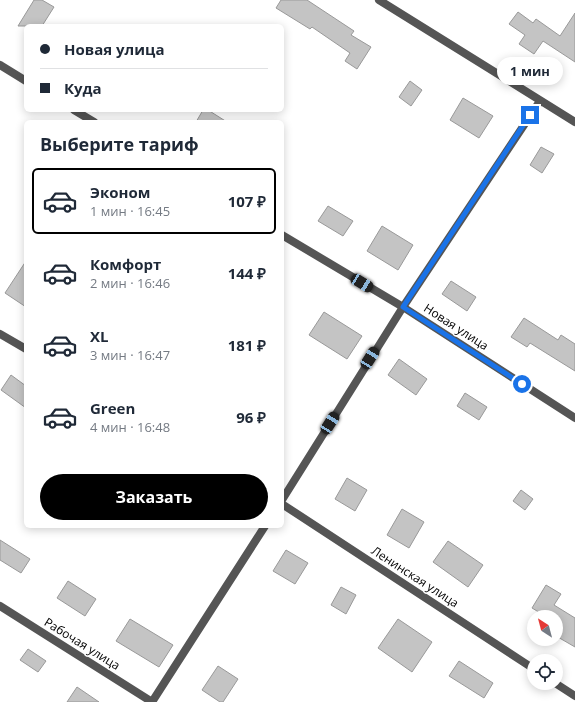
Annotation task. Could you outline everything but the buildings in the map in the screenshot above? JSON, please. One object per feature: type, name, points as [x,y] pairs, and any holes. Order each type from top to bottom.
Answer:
[{"type":"street","points":[[380,0],[575,122]]},
{"type":"street","points":[[0,65],[24,80]]},
{"type":"street","points":[[284,497],[403,307],[540,100]]},
{"type":"street","points":[[77,112],[91,120]]},
{"type":"street","name":"Новая улица","points":[[284,236],[403,307],[575,418]]},
{"type":"street","points":[[0,334],[24,348]]},
{"type":"street","name":"Ленинская улица","points":[[284,505],[527,664]]},
{"type":"street","points":[[152,702],[264,528]]},
{"type":"street","name":"Рабочая улица","points":[[0,606],[152,702]]},
{"type":"street","points":[[563,688],[575,696]]},
{"type":"route","points":[[522,384],[403,307],[530,115]]}]
